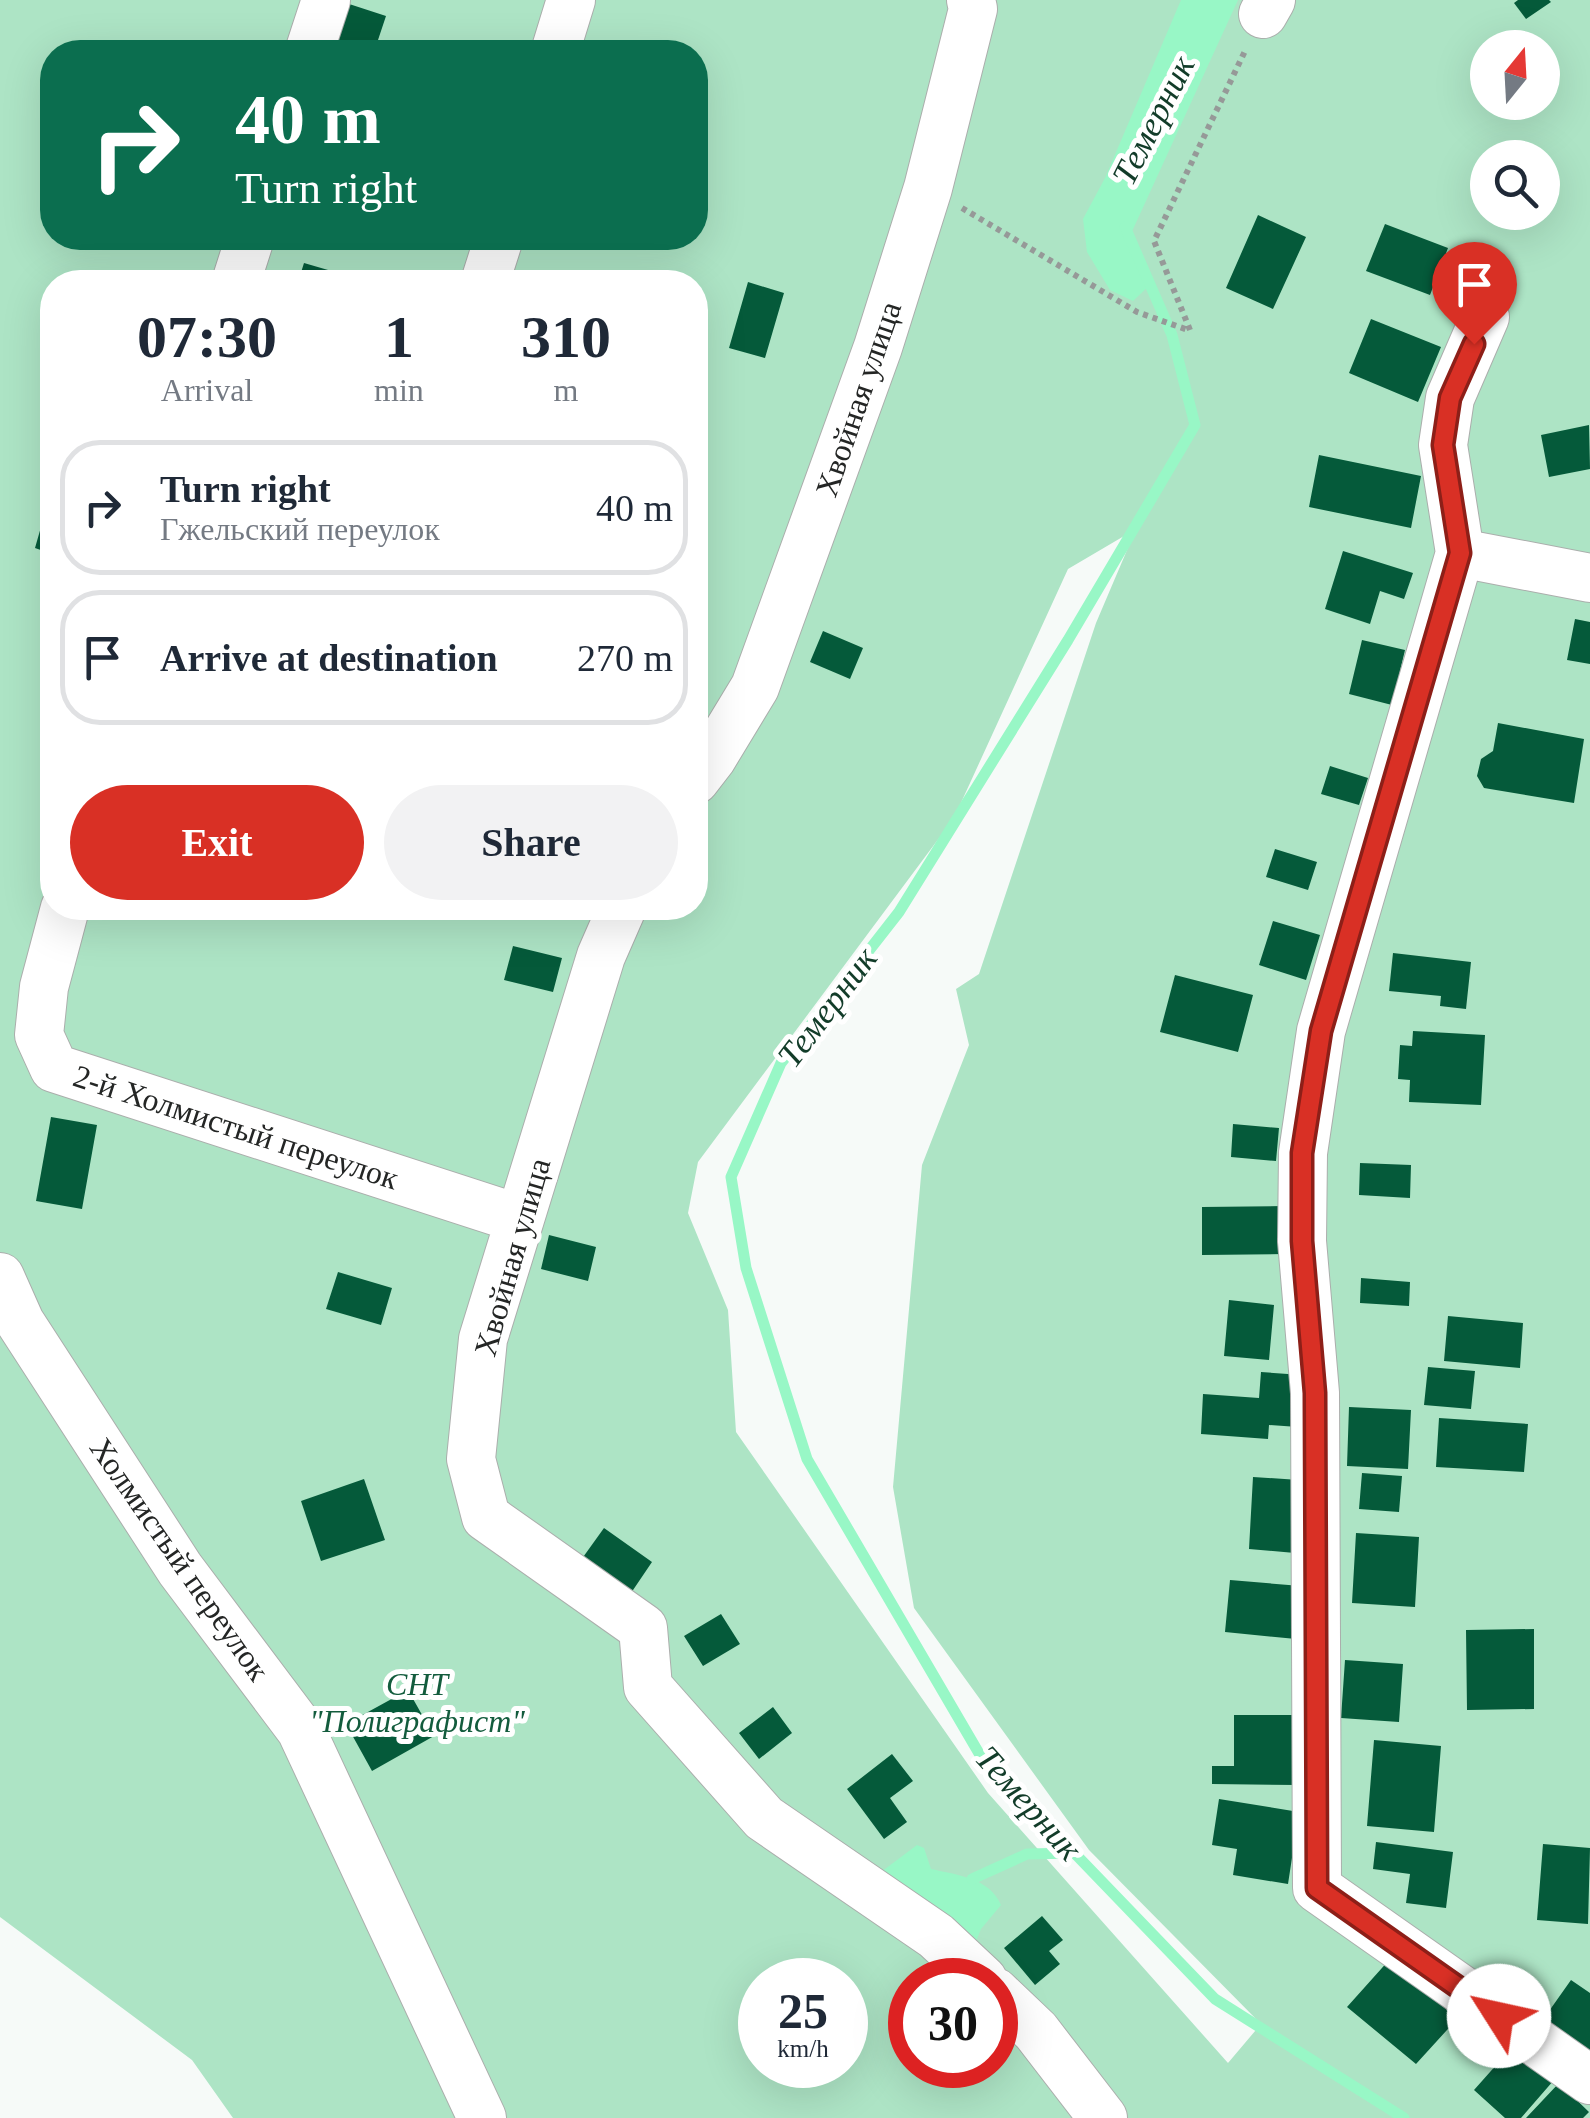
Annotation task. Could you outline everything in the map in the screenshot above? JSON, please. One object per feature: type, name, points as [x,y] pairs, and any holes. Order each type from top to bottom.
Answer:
[{"type":"street","points":[[313,40],[326,0]]},
{"type":"street","points":[[559,40],[571,0]]},
{"type":"street","name":"Хвойная улица","points":[[708,763],[755,688],[878,347],[928,188],[973,9],[971,0]]},
{"type":"street","points":[[1486,317],[1450,398],[1443,445],[1460,553],[1321,1031],[1302,1153],[1302,1241],[1315,1393],[1317,1888],[1590,2080]]},
{"type":"street","points":[[1460,553],[1590,578]]},
{"type":"street","name":"2-й Холмистый переулок","points":[[62,920],[44,987],[39,1035],[54,1068],[520,1219]]},
{"type":"street","name":"Хвойная улица","points":[[617,920],[601,956],[483,1339],[471,1459],[486,1517],[643,1628],[648,1687],[764,1818],[936,1936],[960,1958]]},
{"type":"street","name":"Холмистый переулок","points":[[0,1277],[20,1322],[180,1569],[301,1730],[489,2117]]},
{"type":"street","points":[[1018,2014],[1036,2031],[1103,2118]]},
{"type":"path","points":[[928,188],[1137,312],[1190,330],[1154,241],[1267,7]]},
{"type":"green space","name":"СНТ \"Полиграфист\"","points":[[0,0],[1590,0],[1590,2118],[233,2118],[192,2060],[0,1917]],"holes":[[[1136,529],[1096,623],[979,974],[956,989],[969,1045],[922,1165],[893,1487],[914,1608],[1089,1850],[1261,2024],[1228,2063],[988,1793],[736,1432],[728,1310],[688,1213],[698,1162],[954,818],[1068,569]]]},
{"type":"water","points":[[1181,0],[1238,0],[1129,238],[1152,283],[1133,301],[1110,290],[1087,252],[1083,219],[1105,178]]},
{"type":"water","points":[[917,1845],[924,1848],[931,1869],[972,1879],[996,1896],[1001,1905],[981,1929],[975,1944],[877,1875]]},
{"type":"building","points":[[343,2],[386,16],[378,40],[330,40]]},
{"type":"building","points":[[1551,2],[1526,19],[1514,3]]},
{"type":"building","points":[[1258,215],[1306,237],[1273,309],[1226,288]]},
{"type":"building","points":[[1385,224],[1448,248],[1430,295],[1366,271]]},
{"type":"building","points":[[304,263],[328,270],[302,270]]},
{"type":"building","points":[[748,282],[784,293],[765,358],[729,348]]},
{"type":"building","points":[[1371,319],[1441,347],[1418,402],[1349,373]]},
{"type":"building","points":[[1589,425],[1590,469],[1549,477],[1541,435]]},
{"type":"building","points":[[1319,455],[1421,476],[1411,528],[1309,507]]},
{"type":"building","points":[[1343,551],[1413,573],[1404,599],[1380,591],[1370,624],[1325,609]]},
{"type":"building","points":[[1575,619],[1590,622],[1590,664],[1567,660]]},
{"type":"building","points":[[823,631],[863,648],[850,679],[810,662]]},
{"type":"building","points":[[1362,640],[1405,650],[1392,705],[1349,694]]},
{"type":"building","points":[[1498,723],[1584,739],[1574,803],[1484,788],[1477,776],[1481,759],[1493,751]]},
{"type":"building","points":[[1330,766],[1368,778],[1359,805],[1321,794]]},
{"type":"building","points":[[1275,849],[1317,862],[1308,890],[1266,877]]},
{"type":"building","points":[[1273,921],[1320,935],[1306,980],[1259,965]]},
{"type":"building","points":[[513,946],[562,958],[553,992],[504,980]]},
{"type":"building","points":[[1393,953],[1471,962],[1466,1009],[1440,1006],[1441,996],[1389,991]]},
{"type":"building","points":[[1175,975],[1253,995],[1238,1052],[1160,1032]]},
{"type":"building","points":[[1413,1031],[1485,1035],[1481,1105],[1409,1102],[1410,1080],[1398,1079],[1400,1045],[1412,1046]]},
{"type":"building","points":[[51,1117],[97,1125],[82,1209],[36,1201]]},
{"type":"building","points":[[1233,1124],[1279,1128],[1276,1161],[1231,1157]]},
{"type":"building","points":[[1360,1163],[1411,1165],[1410,1198],[1359,1195]]},
{"type":"building","points":[[1283,1206],[1284,1254],[1202,1255],[1202,1207]]},
{"type":"building","points":[[549,1235],[596,1247],[588,1281],[541,1269]]},
{"type":"building","points":[[338,1272],[392,1288],[381,1325],[326,1309]]},
{"type":"building","points":[[1361,1278],[1410,1282],[1409,1306],[1360,1303]]},
{"type":"building","points":[[1229,1300],[1274,1305],[1269,1360],[1224,1356]]},
{"type":"building","points":[[1448,1316],[1523,1323],[1520,1368],[1444,1361]]},
{"type":"building","points":[[1428,1367],[1475,1371],[1471,1409],[1424,1405]]},
{"type":"building","points":[[1261,1372],[1302,1375],[1298,1427],[1269,1425],[1268,1439],[1201,1434],[1203,1394],[1259,1398]]},
{"type":"building","points":[[1349,1407],[1411,1410],[1408,1469],[1347,1466]]},
{"type":"building","points":[[1439,1418],[1528,1424],[1524,1472],[1436,1467]]},
{"type":"building","points":[[1362,1473],[1402,1476],[1399,1512],[1359,1509]]},
{"type":"building","points":[[1253,1477],[1299,1480],[1295,1553],[1249,1549]]},
{"type":"building","points":[[364,1479],[385,1540],[321,1561],[301,1501]]},
{"type":"building","points":[[604,1528],[652,1562],[631,1593],[581,1560]]},
{"type":"building","points":[[1356,1533],[1419,1537],[1415,1607],[1352,1603]]},
{"type":"building","points":[[1230,1580],[1301,1586],[1296,1639],[1225,1632]]},
{"type":"building","points":[[721,1614],[740,1644],[703,1666],[684,1636]]},
{"type":"building","points":[[1534,1629],[1534,1709],[1467,1710],[1466,1630]]},
{"type":"building","points":[[1345,1660],[1403,1664],[1399,1722],[1341,1718]]},
{"type":"building","points":[[408,1690],[434,1736],[372,1771],[346,1724]]},
{"type":"building","points":[[773,1707],[792,1733],[759,1759],[739,1733]]},
{"type":"building","points":[[1234,1715],[1297,1715],[1297,1785],[1212,1784],[1212,1766],[1234,1766]]},
{"type":"building","points":[[1374,1740],[1441,1746],[1434,1832],[1367,1826]]},
{"type":"building","points":[[892,1754],[913,1781],[890,1798],[907,1822],[884,1839],[847,1789]]},
{"type":"building","points":[[1219,1799],[1299,1812],[1288,1884],[1233,1875],[1237,1849],[1212,1845]]},
{"type":"building","points":[[1376,1842],[1453,1852],[1446,1908],[1406,1903],[1410,1874],[1373,1869]]},
{"type":"building","points":[[1543,1844],[1590,1848],[1588,1924],[1537,1920]]},
{"type":"building","points":[[1042,1916],[1063,1940],[1049,1951],[1060,1964],[1035,1985],[1018,1965],[1018,1958],[1012,1958],[1004,1948]]},
{"type":"building","points":[[1390,1959],[1457,2019],[1416,2064],[1347,2007]]},
{"type":"building","points":[[1571,1980],[1590,1993],[1590,2054],[1542,2021]]},
{"type":"building","points":[[1514,2045],[1554,2080],[1521,2118],[1505,2118],[1474,2090]]},
{"type":"building","points":[[1559,2083],[1589,2112],[1583,2118],[1526,2118]]},
{"type":"waterway","name":"Темерник","points":[[1125,227],[1172,335],[1195,425],[1068,640],[899,912],[781,1063],[731,1177],[746,1268],[807,1459],[980,1755],[1215,1999],[1404,2118]]},
{"type":"waterway","points":[[972,1879],[1027,1854],[1075,1853]]},
{"type":"route","points":[[1474,344],[1450,398],[1443,445],[1460,553],[1321,1031],[1302,1153],[1302,1241],[1315,1393],[1317,1888],[1499,2016]]}]
